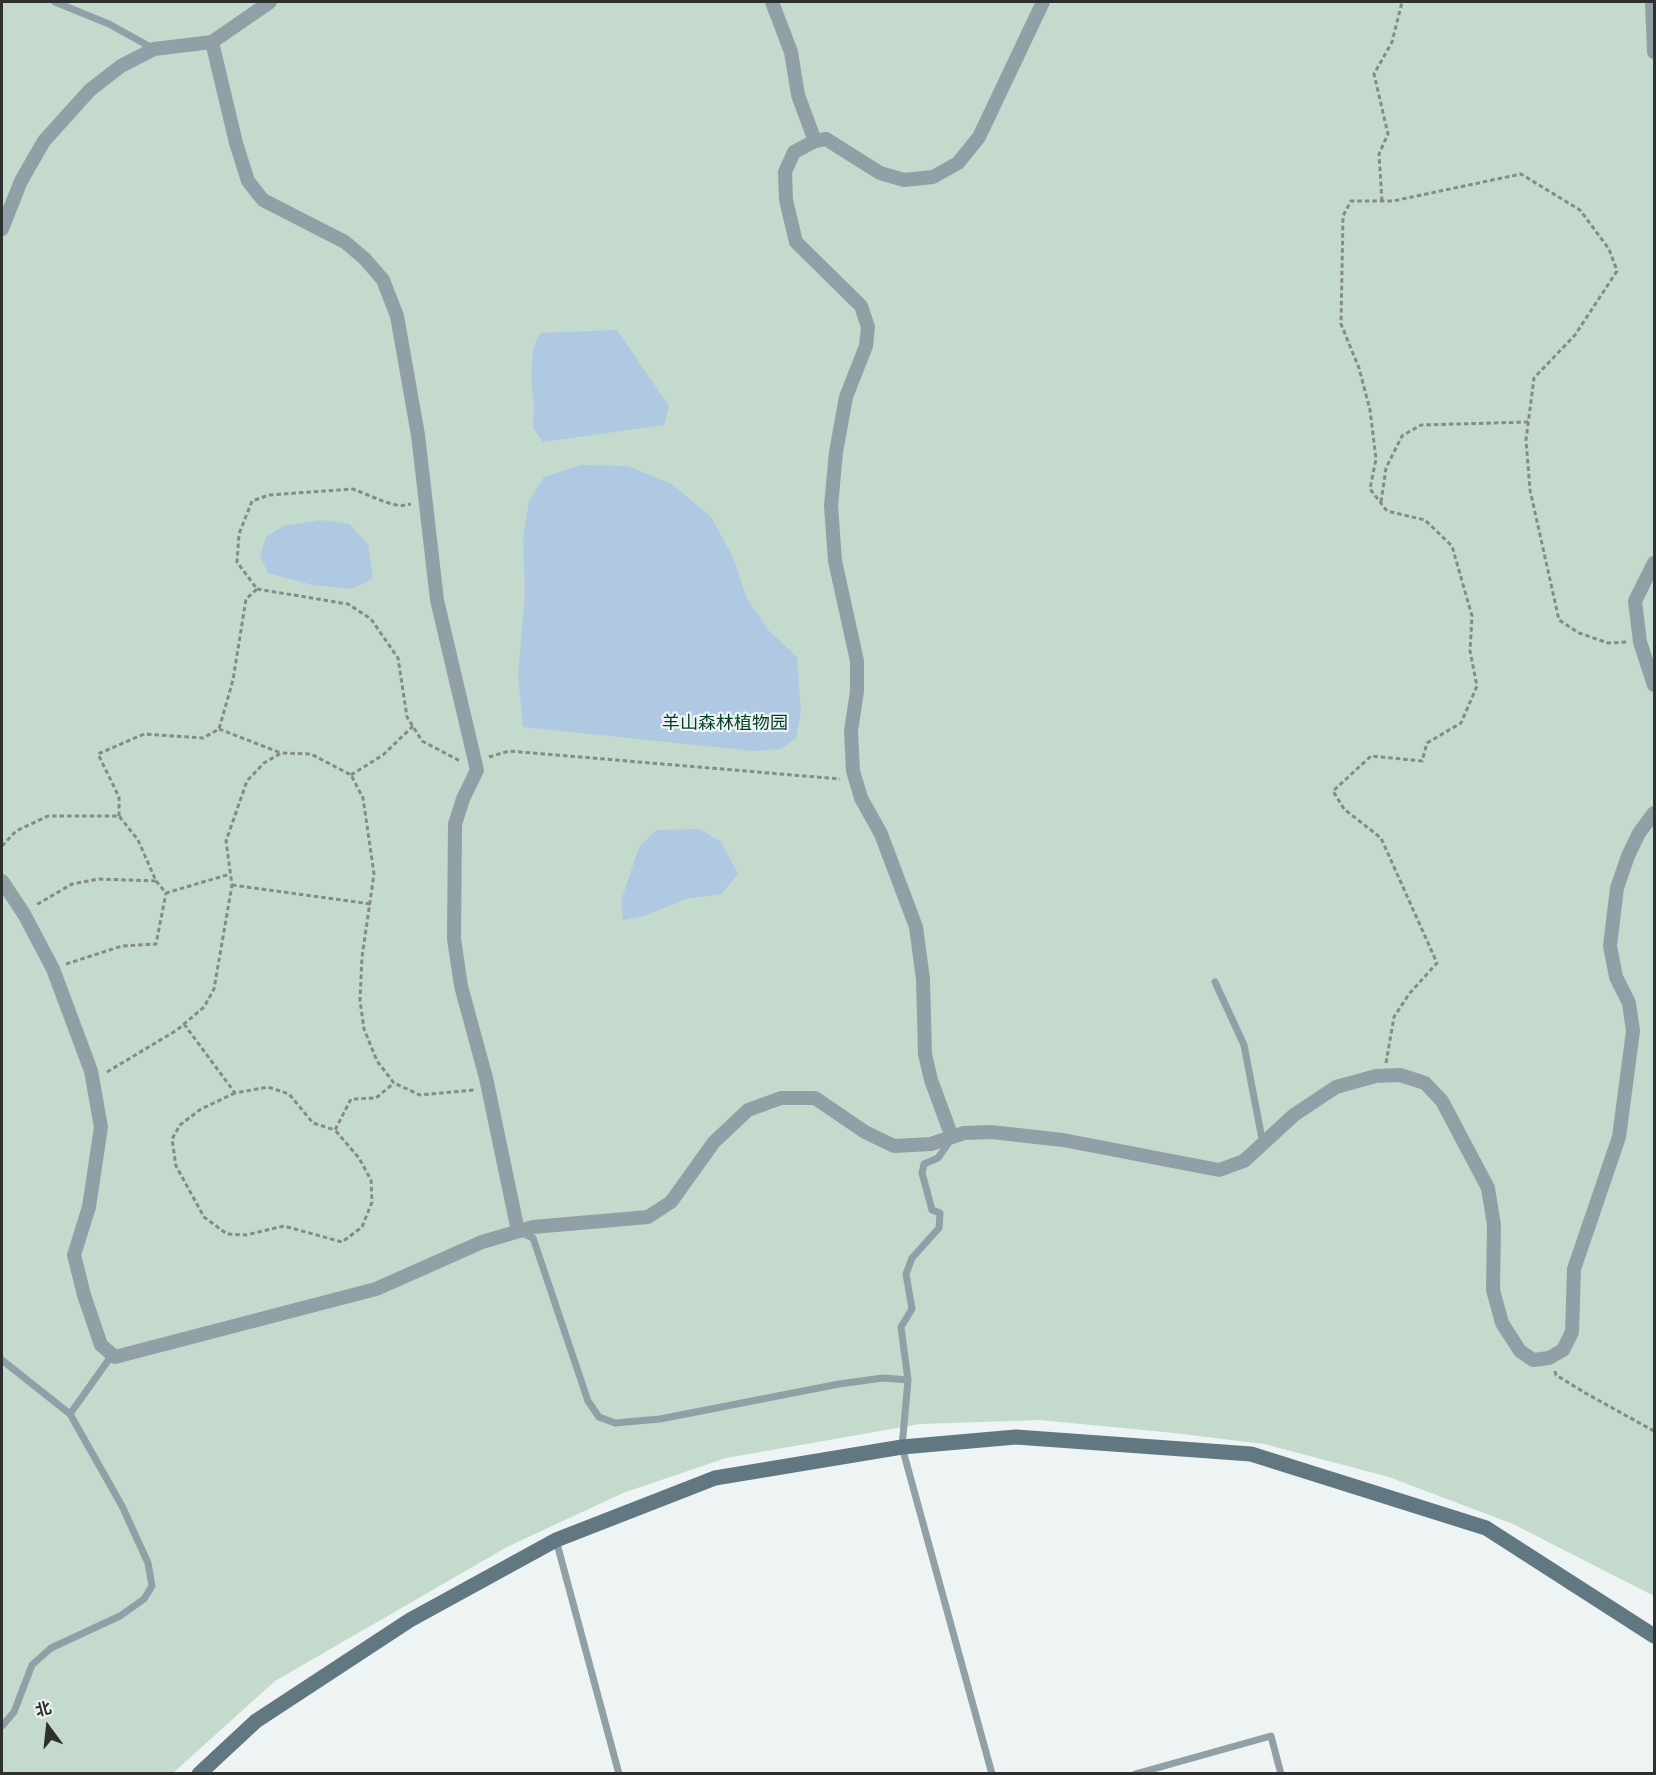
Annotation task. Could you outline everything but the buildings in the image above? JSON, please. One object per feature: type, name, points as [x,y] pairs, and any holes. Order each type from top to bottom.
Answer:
[{"type":"street","points":[[2,229],[21,182],[44,141],[62,118],[90,90],[121,66],[154,49],[212,42],[270,2]]},
{"type":"street","points":[[772,2],[791,52],[798,95],[814,141]]},
{"type":"street","points":[[952,1137],[930,1080],[925,1054],[923,978],[916,927],[881,834],[861,798],[855,777],[851,731],[857,661],[838,579],[831,506],[836,452],[846,397],[866,346],[868,327],[861,306],[796,242],[786,200],[785,172],[794,152],[814,141],[826,139],[880,173],[904,180],[933,177],[958,163],[979,137],[1043,2]]},
{"type":"street","points":[[1652,2],[1654,52]]},
{"type":"street","points":[[212,42],[236,143],[248,181],[263,201],[345,242],[365,259],[383,280],[397,316],[406,363],[437,600],[477,766],[454,824],[454,939],[461,986],[488,1089],[518,1231]]},
{"type":"street","points":[[1654,563],[1635,601],[1640,642],[1654,685]]},
{"type":"street","points":[[2,882],[24,914],[53,969],[93,1080],[101,1127],[89,1207],[74,1255],[101,1345],[115,1357],[376,1289],[482,1242],[533,1227],[648,1217],[671,1202],[714,1143],[748,1110],[781,1098],[815,1098],[865,1132],[894,1146],[931,1144],[964,1133],[991,1132],[1063,1140],[1219,1170],[1244,1161],[1294,1115],[1336,1087],[1384,1075],[1400,1075],[1425,1083],[1442,1101],[1488,1188],[1494,1225],[1493,1290],[1502,1323],[1520,1351],[1533,1360],[1550,1358],[1563,1350],[1572,1332],[1574,1269],[1619,1137],[1633,1032],[1629,1003],[1616,976],[1610,946],[1617,888],[1639,833],[1654,813]]},
{"type":"street","points":[[199,1773],[256,1721],[410,1620],[556,1540],[715,1478],[902,1447],[1016,1437],[1251,1454],[1486,1528],[1654,1636]]},
{"type":"lane","points":[[55,2],[109,24],[154,49]]},
{"type":"lane","points":[[1215,982],[1244,1045],[1263,1144]]},
{"type":"lane","points":[[952,1137],[938,1158],[924,1164],[922,1173],[932,1210],[940,1213],[939,1228],[912,1258],[906,1274],[912,1309],[901,1327],[908,1380],[902,1447],[992,1773]]},
{"type":"lane","points":[[518,1231],[533,1238],[588,1401],[599,1417],[615,1423],[660,1419],[850,1382],[883,1378],[908,1380]]},
{"type":"lane","points":[[70,1414],[112,1355]]},
{"type":"lane","points":[[2,1360],[70,1414],[122,1506],[148,1563],[152,1586],[144,1599],[120,1616],[51,1648],[33,1665],[14,1712],[2,1726]]},
{"type":"lane","points":[[556,1540],[619,1773]]},
{"type":"lane","points":[[1135,1773],[1271,1736],[1281,1773]]},
{"type":"path","points":[[1382,201],[1379,154],[1388,134],[1374,74],[1392,42],[1402,2]]},
{"type":"path","points":[[1384,1075],[1394,1017],[1409,994],[1437,963],[1381,838],[1344,809],[1333,790],[1371,756],[1422,761],[1427,743],[1461,723],[1477,686],[1470,651],[1473,616],[1452,546],[1425,520],[1387,511],[1370,489],[1376,459],[1370,410],[1359,368],[1341,324],[1343,216],[1351,201],[1382,201],[1521,174],[1580,210],[1609,249],[1617,271],[1575,335],[1534,378],[1526,440],[1530,490],[1559,620],[1579,633],[1608,643],[1640,642]]},
{"type":"path","points":[[1381,502],[1386,468],[1391,457],[1402,436],[1421,424],[1528,422]]},
{"type":"path","points":[[425,501],[400,506],[353,489],[269,495],[252,501],[239,534],[237,562],[257,588],[348,604],[371,619],[398,658],[407,717],[422,741],[477,766],[509,751],[672,763],[833,780],[855,777]]},
{"type":"path","points":[[166,893],[156,881],[138,840],[119,816],[119,797],[98,754],[144,734],[203,738],[219,729],[233,680],[246,599],[257,588]]},
{"type":"path","points":[[351,776],[383,755],[413,726]]},
{"type":"path","points":[[219,729],[281,753],[311,754],[351,776],[363,798],[374,874],[362,957],[360,1001],[364,1029],[377,1061],[394,1083],[420,1095],[488,1089]]},
{"type":"path","points":[[93,1080],[184,1024],[204,1007],[214,988],[232,885],[226,841],[247,782],[264,763],[281,753]]},
{"type":"path","points":[[2,846],[16,831],[48,816],[119,816]]},
{"type":"path","points":[[166,893],[230,874]]},
{"type":"path","points":[[24,914],[50,895],[72,884],[108,879],[156,881]]},
{"type":"path","points":[[232,885],[371,904]]},
{"type":"path","points":[[53,969],[122,946],[156,944],[166,893]]},
{"type":"path","points":[[184,1024],[236,1093]]},
{"type":"path","points":[[335,1130],[351,1099],[376,1098],[394,1083]]},
{"type":"path","points":[[268,1087],[289,1094],[313,1123],[335,1130],[359,1158],[371,1180],[372,1202],[362,1227],[342,1242],[284,1226],[246,1235],[227,1234],[204,1217],[176,1166],[172,1139],[180,1125],[201,1109],[236,1093],[268,1087]]},
{"type":"path","points":[[1550,1358],[1556,1375],[1654,1431]]},
{"type":"green space","name":"羊山森林植物园","points":[[2,2],[1654,2],[1654,1596],[1513,1524],[1389,1477],[1264,1444],[1040,1420],[920,1424],[726,1458],[623,1493],[507,1547],[275,1681],[173,1773],[2,1774]]},
{"type":"water","points":[[617,330],[669,406],[664,425],[543,442],[533,428],[534,407],[531,377],[533,349],[540,333]]},
{"type":"water","points":[[581,465],[628,466],[672,484],[711,517],[734,559],[746,597],[768,630],[797,657],[801,711],[796,738],[781,749],[753,751],[523,727],[518,674],[525,594],[523,538],[529,501],[544,477]]},
{"type":"water","points":[[321,520],[349,524],[368,544],[373,579],[351,589],[312,585],[268,573],[260,556],[266,537],[283,526]]},
{"type":"water","points":[[700,829],[721,842],[738,874],[721,894],[686,899],[647,915],[623,920],[621,901],[639,847],[656,830]]}]
